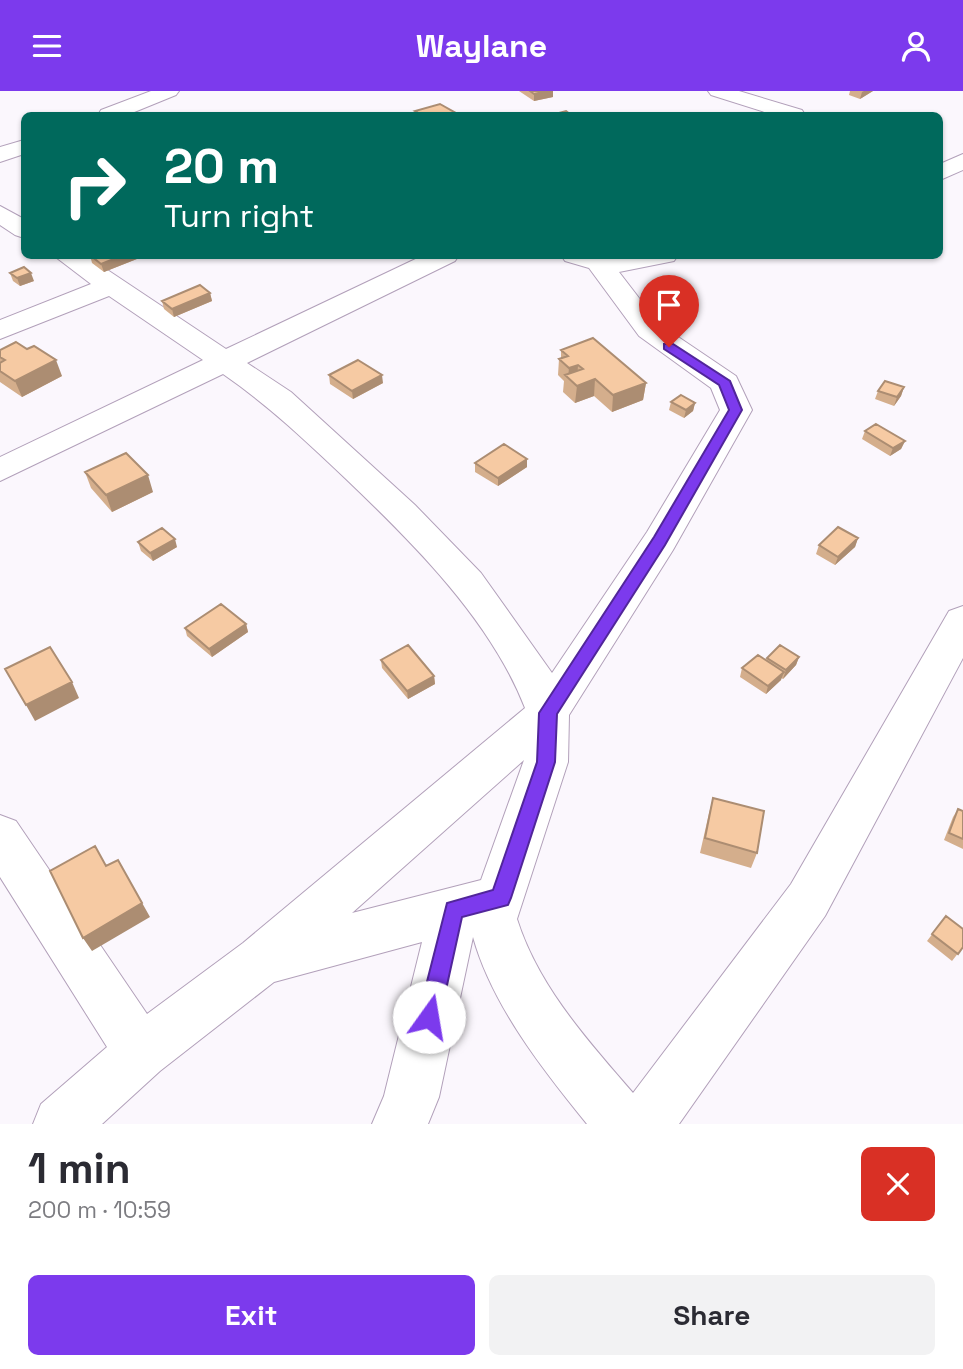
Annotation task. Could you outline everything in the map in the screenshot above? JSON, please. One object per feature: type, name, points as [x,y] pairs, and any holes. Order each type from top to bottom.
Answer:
[{"type":"street","points":[[116,112],[169,91]]},
{"type":"street","points":[[718,91],[784,112]]},
{"type":"street","points":[[0,155],[21,147]]},
{"type":"street","points":[[71,259],[229,362],[280,399],[372,484],[468,583],[532,673],[548,713],[546,762],[477,904],[400,1124]]},
{"type":"street","points":[[0,470],[229,362],[438,259]]},
{"type":"street","points":[[587,260],[624,265],[649,259]]},
{"type":"street","points":[[61,1124],[141,1052],[261,961],[548,713],[660,541],[736,410],[725,383],[649,330],[587,260]]},
{"type":"street","points":[[0,330],[113,285]]},
{"type":"street","points":[[645,1124],[808,900],[963,621]]},
{"type":"street","points":[[0,835],[141,1052]]},
{"type":"street","points":[[261,961],[477,904]]},
{"type":"street","points":[[477,904],[492,919],[501,949],[551,1038],[623,1124]]},
{"type":"building","points":[[440,104],[454,112],[417,112]]},
{"type":"building","points":[[95,259],[114,259],[101,264]]},
{"type":"building","points":[[24,267],[31,273],[17,278],[10,273]]},
{"type":"building","points":[[200,285],[210,293],[172,309],[162,301]]},
{"type":"building","points":[[593,338],[646,383],[613,395],[595,379],[577,386],[565,375],[583,369],[578,365],[569,368],[559,359],[568,356],[561,350]]},
{"type":"building","points":[[16,342],[27,349],[34,346],[56,360],[15,381],[0,371],[0,363],[5,360],[0,357],[0,350]]},
{"type":"building","points":[[358,360],[382,375],[352,391],[329,375]]},
{"type":"building","points":[[885,381],[904,387],[897,397],[878,391]]},
{"type":"building","points":[[681,395],[695,403],[686,410],[671,402]]},
{"type":"building","points":[[876,424],[905,441],[893,448],[865,431]]},
{"type":"building","points":[[504,444],[527,459],[498,478],[475,463]]},
{"type":"building","points":[[126,453],[148,475],[106,495],[85,472]]},
{"type":"building","points":[[838,527],[858,538],[838,557],[819,545]]},
{"type":"building","points":[[162,528],[175,539],[150,553],[138,542]]},
{"type":"building","points":[[221,604],[246,624],[209,649],[185,628]]},
{"type":"building","points":[[408,645],[434,676],[407,691],[381,660]]},
{"type":"building","points":[[780,645],[799,657],[786,670],[767,658]]},
{"type":"building","points":[[50,647],[72,682],[26,705],[5,669]]},
{"type":"building","points":[[758,655],[784,672],[768,686],[742,668]]},
{"type":"building","points":[[713,798],[764,811],[757,853],[705,838]]},
{"type":"building","points":[[958,809],[963,811],[963,839],[949,833]]},
{"type":"building","points":[[95,846],[106,866],[118,860],[142,903],[83,938],[50,871]]},
{"type":"building","points":[[946,916],[963,929],[963,947],[958,954],[932,934]]},
{"type":"route","points":[[429,1017],[454,910],[500,898],[546,762],[548,713],[660,541],[736,410],[725,383],[669,347]]}]
